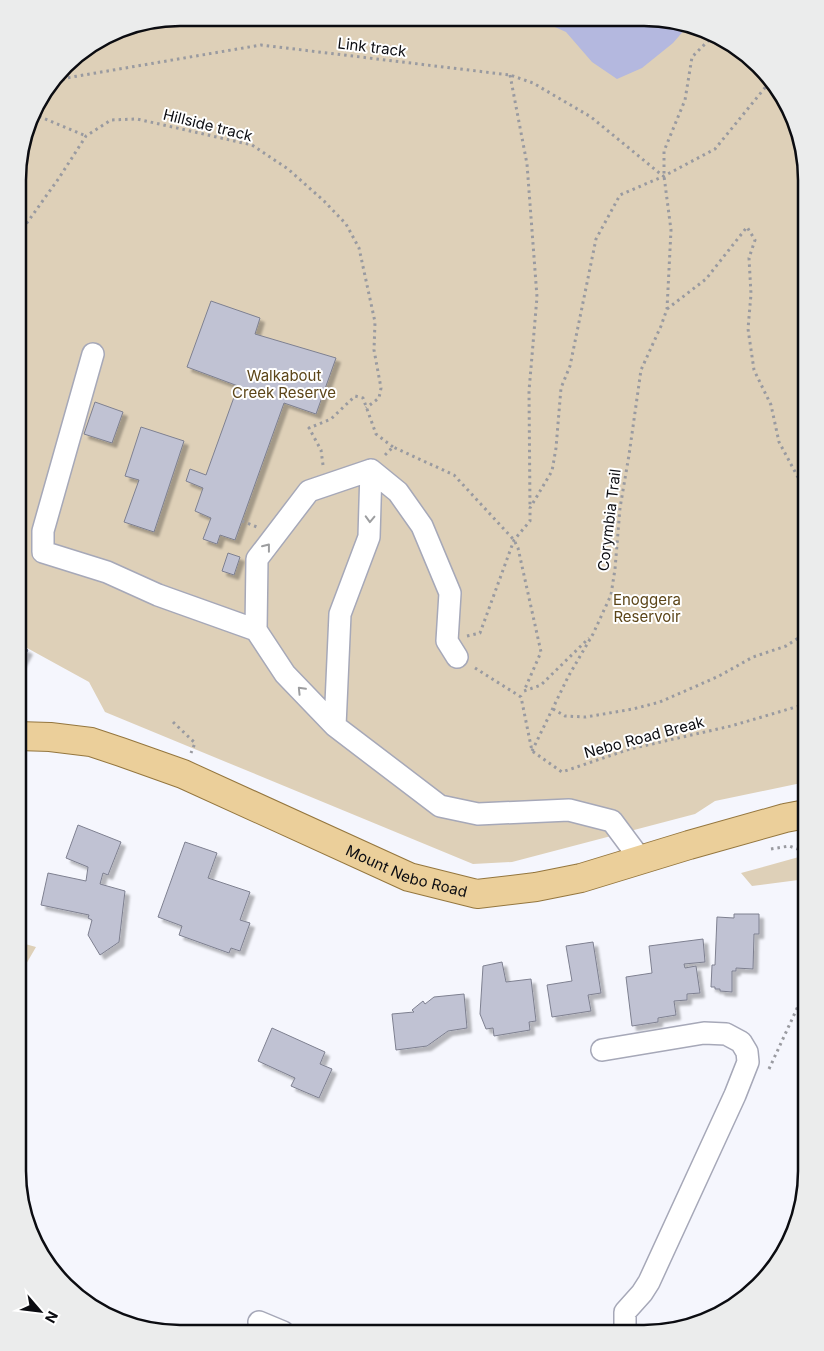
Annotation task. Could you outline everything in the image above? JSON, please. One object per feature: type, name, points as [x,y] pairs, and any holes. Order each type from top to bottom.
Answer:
[{"type":"main road","name":"Mount Nebo Road","points":[[26,736],[91,742],[183,774],[409,877],[476,894],[536,887],[581,878],[689,845],[797,816]]},
{"type":"street","points":[[93,354],[43,532],[43,552],[107,572],[158,595],[256,630]]},
{"type":"street","points":[[335,726],[340,614],[369,537],[371,470]]},
{"type":"street","points":[[371,470],[309,491],[257,559],[256,630],[285,674],[335,726],[440,806],[478,814],[569,810],[612,821],[641,860]]},
{"type":"street","points":[[371,470],[398,492],[422,526],[450,593],[452,649]]},
{"type":"street","points":[[602,1050],[704,1034],[726,1034],[741,1042],[748,1062],[736,1095],[649,1282],[625,1312],[625,1325]]},
{"type":"street","points":[[259,1322],[266,1325]]},
{"type":"path","name":"Corymbia Trail","points":[[532,751],[568,677],[593,634],[611,595],[620,508],[641,370],[667,309],[671,230],[664,176],[664,151],[685,100],[692,57],[708,41]]},
{"type":"path","name":"Link track","points":[[66,78],[261,45],[510,75],[533,83],[591,117],[664,176]]},
{"type":"path","points":[[510,75],[527,164],[537,297],[529,391],[530,521],[514,540],[480,633],[452,649],[521,697]]},
{"type":"path","points":[[530,508],[552,471],[561,388],[570,366],[596,240],[620,195],[664,176],[714,149],[766,87]]},
{"type":"path","points":[[40,117],[86,136]]},
{"type":"path","name":"Hillside track","points":[[26,224],[60,178],[86,136],[111,120],[137,119],[252,146],[288,169],[324,201],[346,224],[359,248],[375,322],[374,350],[381,388],[379,398],[366,408]]},
{"type":"path","points":[[667,309],[706,279],[747,227],[756,240],[749,258],[752,294],[748,329],[754,370],[771,405],[779,442],[798,477]]},
{"type":"path","points":[[324,486],[325,472],[321,450],[310,428],[331,419],[355,396],[363,398],[376,434],[393,447],[454,475],[514,540],[518,548],[541,652],[521,697],[532,751]]},
{"type":"path","points":[[371,470],[393,447]]},
{"type":"path","points":[[524,691],[541,686],[593,634]]},
{"type":"path","points":[[552,709],[565,716],[586,717],[660,702],[718,676],[753,657],[786,646],[798,638]]},
{"type":"path","name":"Nebo Road Break","points":[[532,751],[562,772],[630,749],[731,726],[797,707]]},
{"type":"path","points":[[173,722],[195,743],[183,774]]},
{"type":"green space","name":"Walkabout Creek Reserve","points":[[181,26],[643,26],[664,28],[702,38],[721,47],[753,71],[777,103],[790,131],[795,150],[798,181],[797,784],[715,801],[695,814],[512,862],[473,864],[105,712],[89,682],[26,647],[26,181],[28,160],[34,131],[38,122],[52,95],[79,65],[103,47],[131,34]]},
{"type":"green space","points":[[797,857],[797,880],[752,886],[741,873]]},
{"type":"green space","points":[[26,944],[36,947],[26,964]]},
{"type":"water","points":[[553,26],[643,26],[683,32],[673,43],[642,68],[617,79],[592,62],[566,32]]},
{"type":"building","points":[[211,301],[260,318],[255,334],[336,358],[316,414],[284,403],[235,540],[220,535],[217,544],[203,539],[211,518],[195,511],[203,488],[186,481],[190,469],[206,475],[238,386],[187,367]]},
{"type":"building","points":[[95,402],[123,412],[112,443],[84,434]]},
{"type":"building","points":[[141,427],[184,441],[154,532],[124,522],[139,480],[125,476]]},
{"type":"building","points":[[228,553],[240,557],[234,575],[222,571]]},
{"type":"building","points":[[78,825],[121,842],[108,875],[103,873],[100,884],[125,891],[119,942],[100,955],[88,935],[92,920],[88,918],[89,915],[41,905],[48,873],[86,881],[88,867],[66,858]]},
{"type":"building","points":[[185,842],[217,853],[208,878],[250,892],[240,920],[250,923],[240,951],[231,948],[229,953],[179,935],[182,926],[158,917]]},
{"type":"building","points":[[734,914],[759,914],[759,934],[754,934],[753,969],[736,968],[736,971],[732,971],[732,992],[720,991],[720,989],[711,987],[712,965],[715,965],[717,917],[734,918]]},
{"type":"building","points":[[703,939],[705,962],[684,964],[685,968],[696,966],[700,993],[687,994],[687,1000],[674,1001],[676,1015],[658,1018],[658,1022],[632,1026],[626,977],[652,973],[649,946]]},
{"type":"building","points":[[593,942],[601,993],[588,995],[591,1011],[552,1017],[547,985],[572,981],[566,946]]},
{"type":"building","points":[[502,962],[506,982],[531,979],[536,1021],[529,1022],[530,1030],[494,1036],[493,1028],[486,1029],[480,1014],[483,966]]},
{"type":"building","points":[[464,994],[467,1028],[448,1031],[427,1046],[396,1050],[392,1014],[414,1012],[412,1010],[423,1001],[425,1004],[434,997]]},
{"type":"building","points":[[272,1028],[325,1052],[320,1064],[332,1069],[319,1098],[291,1086],[295,1078],[258,1061]]},
{"type":"park label","name":"Enoggera Reservoir","points":[[647,608]]}]
